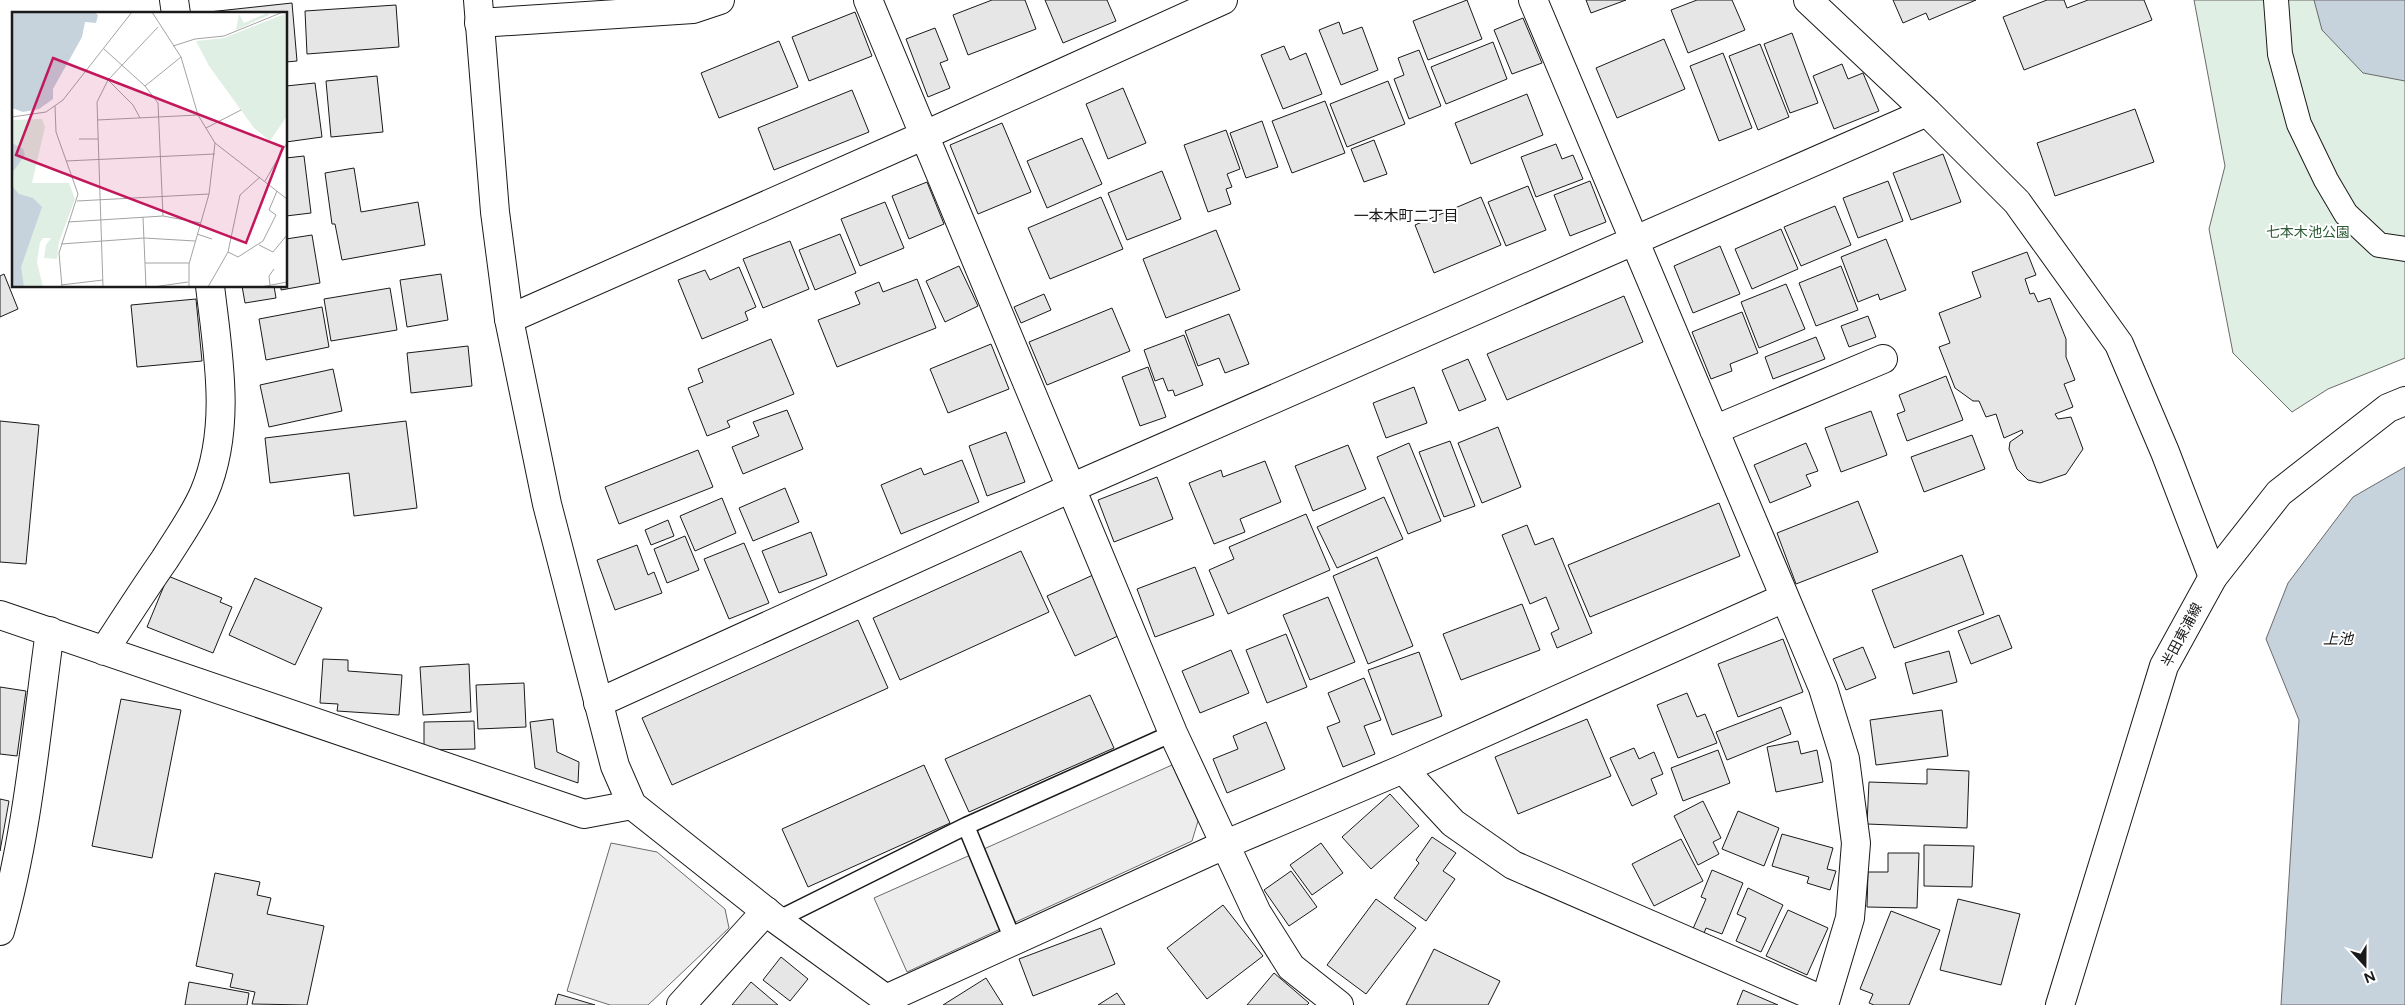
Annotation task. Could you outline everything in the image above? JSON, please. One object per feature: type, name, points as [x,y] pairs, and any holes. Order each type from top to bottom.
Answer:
[{"type":"street","points":[[720,0],[693,9],[478,11],[495,212],[509,319],[547,504],[614,766],[632,805],[772,915],[889,1002],[1012,940],[1224,845],[1402,769],[1784,598]]},
{"type":"street","points":[[868,0],[1173,733],[1224,845],[1257,913],[1291,967],[1339,1005]]},
{"type":"street","points":[[509,319],[925,136],[1223,0]]},
{"type":"street","points":[[1402,769],[1453,823],[1513,866],[1824,1003],[1850,918],[1856,843],[1845,760],[1823,688],[1533,0]]},
{"type":"street","points":[[1808,0],[1927,112],[2017,202],[2119,344],[2165,452],[2213,577]]},
{"type":"street","points":[[2276,0],[2280,54],[2299,124],[2326,180],[2346,214],[2379,245],[2405,249]]},
{"type":"street","points":[[598,703],[1071,488],[1927,112]]},
{"type":"street","points":[[104,651],[183,531],[204,494],[213,466],[220,419],[221,379],[210,288]]},
{"type":"street","points":[[1714,430],[1883,359]]},
{"type":"street","name":"半田東浦線","points":[[2060,1005],[2164,666],[2213,577],[2279,493],[2388,408],[2405,401]]},
{"type":"street","points":[[0,615],[584,814],[632,805]]},
{"type":"street","points":[[2,914],[28,799],[50,631]]},
{"type":"street","points":[[682,1005],[772,915]]},
{"type":"lane","points":[[772,915],[1173,733]]},
{"type":"lane","points":[[966,826],[1012,940]]},
{"type":"green space","name":"七本木池公園","points":[[2194,0],[2405,0],[2405,358],[2328,389],[2292,412],[2233,353],[2209,229],[2225,166]]},
{"type":"shaded area","points":[[1172,765],[1198,821],[1192,841],[907,972],[874,898]]},
{"type":"shaded area","points":[[611,843],[657,852],[725,909],[729,928],[648,1005],[610,1005],[567,991]]},
{"type":"water","points":[[2314,0],[2405,0],[2405,81],[2363,73],[2322,30]]},
{"type":"water","name":"上池","points":[[2405,467],[2405,1005],[2281,1005],[2299,720],[2266,639],[2288,583],[2353,497]]},
{"type":"building","points":[[992,0],[1025,0],[1036,29],[968,55],[953,15]]},
{"type":"building","points":[[1045,0],[1107,0],[1116,21],[1063,43]]},
{"type":"building","points":[[1467,0],[1482,39],[1428,60],[1413,21]]},
{"type":"building","points":[[1586,0],[1626,0],[1591,13]]},
{"type":"building","points":[[1697,0],[1732,0],[1745,30],[1688,53],[1671,10]]},
{"type":"building","points":[[1893,0],[1976,0],[1929,20],[1926,13],[1903,23]]},
{"type":"building","points":[[2047,0],[2064,0],[2067,8],[2088,0],[2144,0],[2152,20],[2024,70],[2003,17]]},
{"type":"building","points":[[292,3],[297,61],[288,62],[288,12],[209,12]]},
{"type":"building","points":[[396,5],[399,47],[307,54],[305,11]]},
{"type":"building","points":[[855,12],[872,56],[809,81],[792,37]]},
{"type":"building","points":[[1523,18],[1542,63],[1512,74],[1494,30]]},
{"type":"building","points":[[1339,22],[1343,34],[1362,27],[1378,70],[1341,85],[1319,30]]},
{"type":"building","points":[[935,28],[948,60],[940,63],[950,88],[928,97],[906,39]]},
{"type":"building","points":[[1792,33],[1818,103],[1790,113],[1764,44]]},
{"type":"building","points":[[1664,39],[1685,89],[1617,118],[1596,68]]},
{"type":"building","points":[[779,41],[798,87],[719,118],[701,73]]},
{"type":"building","points":[[1493,42],[1507,79],[1446,104],[1431,67]]},
{"type":"building","points":[[1760,44],[1789,117],[1758,130],[1729,56]]},
{"type":"building","points":[[1284,46],[1290,60],[1306,53],[1322,94],[1283,109],[1261,55]]},
{"type":"building","points":[[1419,50],[1441,106],[1409,119],[1394,79],[1404,75],[1398,58]]},
{"type":"building","points":[[1723,53],[1752,128],[1719,141],[1690,66]]},
{"type":"building","points":[[1842,64],[1848,79],[1863,73],[1879,111],[1834,129],[1813,76]]},
{"type":"building","points":[[377,76],[383,132],[331,137],[326,81]]},
{"type":"building","points":[[1388,81],[1405,124],[1347,147],[1330,104]]},
{"type":"building","points":[[315,83],[322,137],[288,142],[288,86]]},
{"type":"building","points":[[1123,88],[1146,143],[1108,159],[1086,104]]},
{"type":"building","points":[[852,90],[869,132],[774,170],[758,128]]},
{"type":"building","points":[[1527,94],[1543,135],[1471,164],[1455,123]]},
{"type":"building","points":[[1325,101],[1345,153],[1292,173],[1272,121]]},
{"type":"building","points":[[2135,109],[2154,162],[2055,196],[2037,143]]},
{"type":"building","points":[[1262,121],[1278,167],[1246,178],[1230,133]]},
{"type":"building","points":[[1002,123],[1031,192],[978,214],[950,145]]},
{"type":"building","points":[[1226,130],[1240,169],[1227,174],[1232,187],[1226,189],[1231,204],[1208,212],[1184,145]]},
{"type":"building","points":[[1082,138],[1102,184],[1047,208],[1027,161]]},
{"type":"building","points":[[1374,140],[1387,174],[1364,182],[1351,149]]},
{"type":"building","points":[[1556,144],[1562,159],[1573,155],[1583,179],[1536,197],[1521,157]]},
{"type":"building","points":[[1943,154],[1961,202],[1911,220],[1893,173]]},
{"type":"building","points":[[304,156],[311,213],[288,216],[288,158]]},
{"type":"building","points":[[354,168],[361,212],[418,202],[425,245],[342,260],[335,224],[332,224],[325,173]]},
{"type":"building","points":[[1162,171],[1181,219],[1127,240],[1108,193]]},
{"type":"building","points":[[1590,181],[1606,222],[1570,236],[1554,195]]},
{"type":"building","points":[[1888,181],[1903,221],[1858,238],[1843,198]]},
{"type":"building","points":[[927,182],[944,224],[909,239],[892,196]]},
{"type":"building","points":[[1528,186],[1546,230],[1506,246],[1488,202]]},
{"type":"building","points":[[1101,197],[1123,249],[1050,279],[1028,228]]},
{"type":"building","points":[[1481,197],[1501,245],[1434,273],[1415,225]]},
{"type":"building","points":[[885,202],[904,248],[860,266],[841,219]]},
{"type":"building","points":[[1835,206],[1851,245],[1801,266],[1784,227]]},
{"type":"building","points":[[1781,229],[1798,269],[1752,289],[1735,249]]},
{"type":"building","points":[[1216,230],[1240,290],[1166,318],[1143,259]]},
{"type":"building","points":[[840,234],[856,273],[815,290],[799,250]]},
{"type":"building","points":[[312,235],[320,283],[281,290],[281,288],[288,288],[288,239]]},
{"type":"building","points":[[1886,239],[1906,290],[1880,300],[1878,294],[1858,302],[1841,257]]},
{"type":"building","points":[[790,241],[809,289],[763,308],[743,259]]},
{"type":"building","points":[[1720,246],[1740,294],[1693,313],[1674,266]]},
{"type":"building","points":[[2027,252],[2036,275],[2025,279],[2030,294],[2034,293],[2038,302],[2050,298],[2066,339],[2066,357],[2075,380],[2064,384],[2073,407],[2055,414],[2058,419],[2071,417],[2083,449],[2066,474],[2040,483],[2028,480],[2017,469],[2009,449],[2010,442],[2023,433],[2022,430],[2004,438],[1996,414],[1986,417],[1979,401],[1973,401],[1955,388],[1939,347],[1950,343],[1939,313],[1981,297],[1972,272]]},
{"type":"building","points":[[959,266],[978,306],[945,322],[926,281]]},
{"type":"building","points":[[1841,266],[1858,310],[1816,326],[1799,283]]},
{"type":"building","points":[[739,267],[756,307],[745,312],[748,320],[702,339],[678,280],[705,270],[710,280]]},
{"type":"building","points":[[4,274],[18,309],[0,317],[0,276]]},
{"type":"building","points":[[441,274],[448,320],[407,327],[400,280]]},
{"type":"building","points":[[917,279],[936,328],[837,367],[818,320],[860,304],[855,292],[879,282],[883,292]]},
{"type":"building","points":[[1786,284],[1805,329],[1759,348],[1741,302]]},
{"type":"building","points":[[242,288],[274,288],[276,298],[245,303]]},
{"type":"building","points":[[390,288],[397,330],[331,341],[324,299]]},
{"type":"building","points":[[1044,294],[1051,310],[1021,323],[1014,307]]},
{"type":"building","points":[[1624,296],[1643,342],[1507,400],[1487,354]]},
{"type":"building","points":[[196,299],[202,361],[137,367],[131,305]]},
{"type":"building","points":[[322,307],[329,347],[266,360],[259,319]]},
{"type":"building","points":[[1112,308],[1130,351],[1047,385],[1029,342]]},
{"type":"building","points":[[1742,312],[1758,353],[1730,364],[1732,371],[1711,379],[1692,332]]},
{"type":"building","points":[[1229,314],[1249,364],[1225,373],[1219,358],[1198,366],[1185,331]]},
{"type":"building","points":[[1868,316],[1876,337],[1849,347],[1841,326]]},
{"type":"building","points":[[1184,335],[1203,385],[1175,396],[1173,390],[1168,391],[1163,378],[1155,381],[1144,350]]},
{"type":"building","points":[[1816,337],[1825,359],[1773,379],[1765,357]]},
{"type":"building","points":[[771,339],[794,394],[727,421],[730,427],[707,436],[688,388],[703,382],[698,369]]},
{"type":"building","points":[[991,344],[1009,389],[948,413],[930,369]]},
{"type":"building","points":[[468,346],[472,386],[411,393],[407,353]]},
{"type":"building","points":[[1468,359],[1486,400],[1459,411],[1442,370]]},
{"type":"building","points":[[1148,367],[1166,417],[1140,426],[1122,377]]},
{"type":"building","points":[[333,369],[342,411],[269,427],[260,385]]},
{"type":"building","points":[[1946,376],[1963,420],[1907,441],[1897,414],[1905,411],[1899,395]]},
{"type":"building","points":[[1414,387],[1427,423],[1386,438],[1373,403]]},
{"type":"building","points":[[787,410],[803,449],[743,474],[732,447],[759,436],[753,422]]},
{"type":"building","points":[[1871,411],[1887,455],[1841,472],[1825,428]]},
{"type":"building","points":[[0,421],[39,425],[26,564],[0,562]]},
{"type":"building","points":[[406,421],[417,508],[354,516],[349,473],[270,483],[265,438]]},
{"type":"building","points":[[1498,427],[1521,487],[1482,503],[1458,443]]},
{"type":"building","points":[[1006,432],[1025,482],[987,496],[969,446]]},
{"type":"building","points":[[1972,435],[1985,469],[1924,492],[1911,457]]},
{"type":"building","points":[[1450,441],[1475,506],[1444,517],[1419,452]]},
{"type":"building","points":[[1409,443],[1441,521],[1408,534],[1377,457]]},
{"type":"building","points":[[1806,443],[1818,471],[1806,475],[1811,486],[1770,503],[1754,465]]},
{"type":"building","points":[[1348,445],[1366,489],[1313,511],[1295,466]]},
{"type":"building","points":[[698,450],[713,487],[619,524],[605,487]]},
{"type":"building","points":[[962,460],[979,502],[901,534],[881,485],[921,468],[924,475]]},
{"type":"building","points":[[1265,461],[1281,502],[1240,519],[1245,532],[1214,544],[1189,483],[1221,470],[1223,477]]},
{"type":"building","points":[[1157,477],[1173,519],[1114,542],[1098,500]]},
{"type":"building","points":[[785,488],[799,522],[753,541],[739,508]]},
{"type":"building","points":[[1384,497],[1403,539],[1337,568],[1317,527]]},
{"type":"building","points":[[722,498],[736,533],[695,551],[680,516]]},
{"type":"building","points":[[1858,501],[1878,552],[1796,584],[1777,533]]},
{"type":"building","points":[[1719,503],[1740,556],[1590,617],[1568,565]]},
{"type":"building","points":[[1306,514],[1330,570],[1228,614],[1209,570],[1234,559],[1229,547]]},
{"type":"building","points":[[668,520],[674,536],[651,545],[645,530]]},
{"type":"building","points":[[1527,525],[1535,545],[1553,538],[1592,633],[1557,648],[1551,633],[1559,629],[1546,597],[1530,604],[1502,535]]},
{"type":"building","points":[[811,532],[827,575],[779,593],[762,551]]},
{"type":"building","points":[[685,536],[699,570],[667,583],[654,549]]},
{"type":"building","points":[[744,543],[769,603],[729,619],[704,559]]},
{"type":"building","points":[[637,545],[648,575],[654,572],[662,593],[615,610],[597,560]]},
{"type":"building","points":[[1021,551],[1049,612],[900,680],[873,618]]},
{"type":"building","points":[[1962,555],[1984,614],[1894,648],[1872,590]]},
{"type":"building","points":[[1377,557],[1413,646],[1368,664],[1333,576]]},
{"type":"building","points":[[1195,567],[1214,615],[1155,637],[1137,589]]},
{"type":"building","points":[[1093,575],[1120,635],[1075,656],[1047,596]]},
{"type":"building","points":[[168,576],[222,598],[220,602],[232,607],[213,653],[147,627]]},
{"type":"building","points":[[255,578],[322,608],[295,665],[229,635]]},
{"type":"building","points":[[1328,597],[1355,662],[1310,680],[1283,615]]},
{"type":"building","points":[[1522,604],[1540,650],[1461,680],[1443,634]]},
{"type":"building","points":[[1999,615],[2012,648],[1971,664],[1958,631]]},
{"type":"building","points":[[858,620],[888,688],[672,785],[642,718]]},
{"type":"building","points":[[1286,634],[1307,687],[1267,703],[1246,650]]},
{"type":"building","points":[[1783,639],[1803,692],[1738,717],[1718,664]]},
{"type":"building","points":[[1863,647],[1876,678],[1846,690],[1833,659]]},
{"type":"building","points":[[1231,650],[1249,693],[1200,713],[1182,671]]},
{"type":"building","points":[[1949,651],[1957,682],[1913,694],[1905,663]]},
{"type":"building","points":[[1419,652],[1442,716],[1392,735],[1368,670]]},
{"type":"building","points":[[323,659],[348,660],[348,671],[402,675],[399,715],[337,711],[338,704],[320,703]]},
{"type":"building","points":[[469,664],[471,712],[423,715],[420,667]]},
{"type":"building","points":[[1364,678],[1381,720],[1364,726],[1375,754],[1343,767],[1327,727],[1340,722],[1328,693]]},
{"type":"building","points":[[524,683],[526,727],[478,729],[476,685]]},
{"type":"building","points":[[0,687],[26,691],[17,756],[0,754]]},
{"type":"building","points":[[1687,693],[1697,717],[1705,714],[1717,743],[1678,758],[1657,705]]},
{"type":"building","points":[[1090,695],[1114,748],[969,812],[945,759]]},
{"type":"building","points":[[121,699],[181,710],[152,858],[92,846]]},
{"type":"building","points":[[1781,707],[1791,734],[1727,760],[1716,732]]},
{"type":"building","points":[[1942,710],[1948,756],[1876,765],[1870,720]]},
{"type":"building","points":[[553,719],[557,752],[579,762],[578,783],[535,768],[530,722]]},
{"type":"building","points":[[1587,719],[1611,776],[1518,814],[1495,757]]},
{"type":"building","points":[[474,721],[475,749],[424,750],[424,722]]},
{"type":"building","points":[[1266,722],[1285,769],[1227,793],[1213,759],[1238,749],[1233,736]]},
{"type":"building","points":[[1798,741],[1801,754],[1817,750],[1823,782],[1776,792],[1767,747]]},
{"type":"building","points":[[1634,748],[1639,759],[1654,752],[1663,774],[1651,779],[1657,794],[1632,806],[1610,758]]},
{"type":"building","points":[[1718,750],[1730,783],[1683,801],[1671,768]]},
{"type":"building","points":[[924,765],[950,823],[808,887],[782,829]]},
{"type":"building","points":[[1927,769],[1969,771],[1967,828],[1867,824],[1869,782],[1927,784]]},
{"type":"building","points":[[1390,794],[1419,826],[1371,869],[1342,837]]},
{"type":"building","points":[[0,799],[9,801],[0,851]]},
{"type":"building","points":[[1703,801],[1721,838],[1713,842],[1719,854],[1698,865],[1674,816]]},
{"type":"building","points":[[1738,811],[1779,828],[1764,866],[1722,849]]},
{"type":"building","points":[[1782,834],[1833,848],[1827,869],[1836,871],[1830,890],[1807,883],[1809,877],[1772,866]]},
{"type":"building","points":[[1432,837],[1456,853],[1443,871],[1455,879],[1426,921],[1394,898],[1419,863],[1416,860]]},
{"type":"building","points":[[1681,839],[1703,881],[1654,906],[1632,864]]},
{"type":"building","points":[[1321,843],[1343,873],[1312,895],[1290,865]]},
{"type":"building","points":[[1924,845],[1974,846],[1972,887],[1924,886]]},
{"type":"building","points":[[1888,853],[1919,853],[1917,908],[1867,907],[1868,872],[1888,872]]},
{"type":"building","points":[[1712,870],[1743,883],[1722,934],[1706,928],[1703,936],[1692,931],[1706,899],[1701,897]]},
{"type":"building","points":[[1291,871],[1317,907],[1289,926],[1264,890]]},
{"type":"building","points":[[215,873],[260,882],[257,895],[271,898],[267,914],[324,926],[307,1005],[252,1004],[255,992],[230,987],[233,974],[196,966]]},
{"type":"building","points":[[1748,888],[1783,905],[1761,952],[1736,941],[1746,918],[1737,914]]},
{"type":"building","points":[[1376,899],[1416,928],[1366,994],[1327,965]]},
{"type":"building","points":[[1958,899],[2020,914],[2001,985],[1940,970]]},
{"type":"building","points":[[1223,905],[1263,956],[1207,999],[1167,948]]},
{"type":"building","points":[[1788,910],[1828,928],[1807,975],[1766,956]]},
{"type":"building","points":[[1891,911],[1940,930],[1909,1005],[1874,1005],[1869,1003],[1873,994],[1860,989]]},
{"type":"building","points":[[1101,928],[1115,964],[1033,996],[1019,959]]},
{"type":"building","points":[[1434,949],[1500,981],[1488,1005],[1406,1005]]},
{"type":"building","points":[[781,957],[808,979],[790,1001],[763,980]]},
{"type":"building","points":[[1274,973],[1309,1003],[1307,1005],[1247,1005]]},
{"type":"building","points":[[986,978],[1003,1005],[943,1005]]},
{"type":"building","points":[[189,982],[249,993],[247,1005],[185,1005]]},
{"type":"building","points":[[751,982],[778,1005],[732,1005]]},
{"type":"building","points":[[1743,990],[1778,1005],[1737,1005]]},
{"type":"building","points":[[1117,993],[1125,1005],[1098,1005]]},
{"type":"building","points":[[558,994],[595,1005],[555,1005]]},
{"type":"district","name":"一本木町二丁目","points":[[1406,216]]}]
